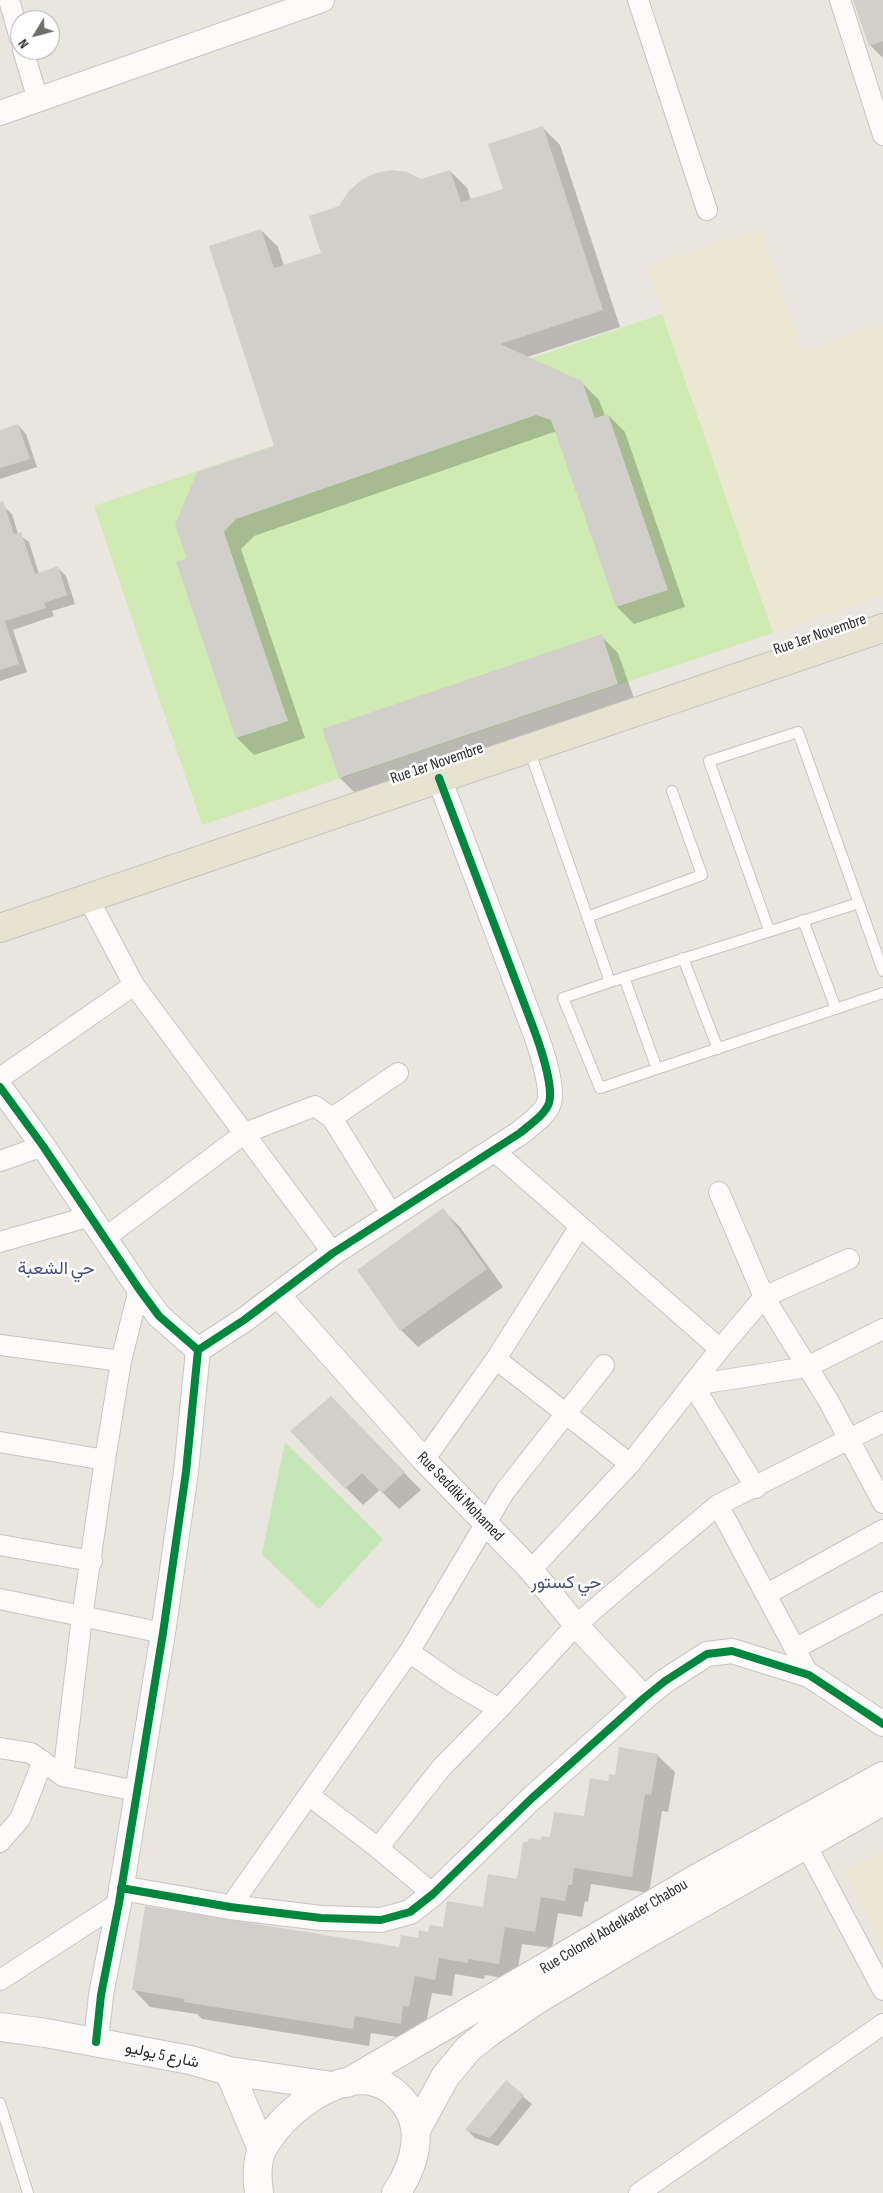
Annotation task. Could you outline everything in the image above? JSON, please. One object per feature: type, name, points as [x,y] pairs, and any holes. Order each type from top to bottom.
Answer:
[{"type":"main road","name":"Rue 1er Novembre","points":[[0,928],[883,628]]},
{"type":"main road","name":"Rue Colonel Abdelkader Chabou","points":[[260,2157],[283,2121],[316,2094],[339,2084],[453,2023],[696,1879],[883,1776]]},
{"type":"main road","name":"Rue Colonel Abdelkader Chabou","points":[[416,2130],[446,2078],[468,2049],[488,2033],[538,1999],[618,1952],[883,1801]]},
{"type":"main road","name":"شارع 5 يوليو","points":[[0,2027],[96,2042],[190,2060],[229,2071],[339,2084],[372,2081],[390,2089],[402,2100],[412,2114],[416,2130]]},
{"type":"main road","points":[[229,2071],[260,2157],[259,2193]]},
{"type":"main road","points":[[406,2187],[415,2152],[416,2130]]},
{"type":"main road","points":[[243,2193],[260,2157]]},
{"type":"street","points":[[0,113],[322,0]]},
{"type":"street","points":[[638,0],[706,210]]},
{"type":"street","points":[[840,0],[883,136]]},
{"type":"street","points":[[26,60],[38,100]]},
{"type":"street","points":[[96,2042],[101,1995],[120,1896],[163,1633],[186,1472],[198,1350],[278,1295],[333,1253],[492,1149],[520,1133],[542,1114],[550,1102],[545,1064],[439,778]]},
{"type":"street","points":[[88,898],[134,985],[333,1253]]},
{"type":"street","points":[[0,1078],[134,985]]},
{"type":"street","points":[[332,1118],[398,1073]]},
{"type":"street","points":[[0,1087],[43,1146],[159,1316],[198,1350]]},
{"type":"street","points":[[105,1238],[245,1133],[315,1106],[332,1118],[392,1215]]},
{"type":"street","points":[[0,1161],[43,1146]]},
{"type":"street","points":[[492,1149],[720,1348]]},
{"type":"street","points":[[719,1192],[764,1297],[849,1439],[883,1503]]},
{"type":"street","points":[[0,1242],[91,1216]]},
{"type":"street","points":[[424,1460],[496,1359],[580,1226]]},
{"type":"street","points":[[531,1570],[630,1464],[720,1348],[764,1297],[849,1258]]},
{"type":"street","points":[[63,1776],[82,1617],[92,1561],[105,1460],[121,1362],[139,1289]]},
{"type":"street","name":"Rue Seddiki Mohamed","points":[[278,1295],[424,1460],[531,1570],[576,1625],[644,1698]]},
{"type":"street","points":[[693,1385],[807,1367],[883,1329]]},
{"type":"street","points":[[0,1345],[121,1362]]},
{"type":"street","points":[[496,1359],[630,1464]]},
{"type":"street","points":[[230,1907],[310,1796],[409,1652],[505,1491],[604,1365]]},
{"type":"street","points":[[693,1385],[756,1488]]},
{"type":"street","points":[[378,1848],[442,1767],[499,1709],[576,1625],[718,1505],[756,1488],[883,1422]]},
{"type":"street","points":[[0,1442],[105,1460]]},
{"type":"street","points":[[718,1505],[809,1675]]},
{"type":"street","points":[[767,1594],[883,1530]]},
{"type":"street","points":[[0,1544],[92,1561]]},
{"type":"street","points":[[0,1599],[163,1633]]},
{"type":"street","points":[[796,1648],[883,1602]]},
{"type":"street","points":[[0,1980],[120,1896],[321,1918],[381,1920],[410,1912],[433,1894],[531,1799],[644,1698],[665,1681],[707,1654],[732,1651],[809,1675],[883,1724]]},
{"type":"street","points":[[409,1652],[454,1683],[499,1709]]},
{"type":"street","points":[[0,1748],[31,1753],[63,1776],[136,1791]]},
{"type":"street","points":[[0,1842],[20,1819],[43,1761]]},
{"type":"street","points":[[310,1796],[378,1848],[433,1894]]},
{"type":"street","points":[[806,1845],[883,1990]]},
{"type":"street","points":[[639,2193],[883,2024]]},
{"type":"lane","points":[[769,930],[709,761],[798,732],[883,971]]},
{"type":"lane","points":[[528,748],[610,982]]},
{"type":"lane","points":[[587,917],[702,874],[672,791]]},
{"type":"lane","points":[[859,903],[769,930],[563,998],[600,1088],[883,993]]},
{"type":"lane","points":[[803,920],[836,1009]]},
{"type":"lane","points":[[683,958],[718,1049]]},
{"type":"lane","points":[[624,977],[657,1069]]},
{"type":"lane","points":[[0,2103],[28,2193]]},
{"type":"shaded area","points":[[760,229],[802,352],[883,324],[883,595],[773,633],[647,267]]},
{"type":"shaded area","points":[[883,1851],[883,1948],[844,1871]]},
{"type":"green space","points":[[662,314],[773,633],[202,825],[94,506]]},
{"type":"green space","points":[[285,1442],[383,1539],[319,1609],[262,1554]]},
{"type":"building","points":[[853,0],[883,0],[883,41],[869,46]]},
{"type":"building","points":[[543,126],[603,310],[500,344],[582,381],[595,418],[608,414],[668,590],[616,607],[551,420],[536,415],[236,519],[224,532],[288,721],[236,738],[176,562],[187,558],[175,525],[197,472],[274,446],[209,246],[261,229],[274,268],[321,253],[309,216],[339,206],[348,192],[361,180],[376,173],[391,170],[407,172],[421,179],[450,170],[461,202],[503,189],[488,144]]},
{"type":"building","points":[[18,424],[30,459],[0,468],[0,430]]},
{"type":"building","points":[[3,501],[14,534],[21,532],[35,574],[58,566],[67,595],[44,603],[46,608],[5,621],[19,664],[0,670],[0,502]]},
{"type":"building","points":[[602,634],[618,684],[339,778],[322,729]]},
{"type":"building","points":[[443,1208],[487,1269],[400,1331],[357,1270]]},
{"type":"building","points":[[331,1396],[405,1472],[382,1493],[362,1473],[345,1489],[290,1431]]},
{"type":"building","points":[[619,1747],[658,1754],[651,1795],[645,1794],[632,1877],[574,1868],[572,1885],[568,1885],[565,1901],[541,1897],[535,1932],[505,1927],[499,1964],[468,1959],[468,1963],[439,1958],[435,1980],[415,1976],[409,2007],[403,2006],[401,2024],[355,2016],[353,2029],[184,2002],[185,1999],[132,1990],[145,1906],[399,1947],[401,1935],[418,1938],[419,1930],[428,1932],[430,1925],[443,1927],[447,1901],[483,1907],[488,1874],[517,1879],[523,1842],[528,1842],[529,1838],[541,1840],[542,1836],[550,1837],[554,1812],[584,1816],[590,1778],[608,1781],[609,1774],[615,1775]]},
{"type":"building","points":[[506,2080],[524,2095],[490,2138],[465,2130]]},
{"type":"cycle path","points":[[198,1350],[244,1320],[333,1253],[520,1133],[540,1116],[549,1103],[548,1076],[539,1043],[439,778]]},
{"type":"cycle path","points":[[0,1087],[43,1146],[159,1316],[198,1350],[186,1472],[163,1633],[119,1903],[101,1995],[96,2042]]},
{"type":"cycle path","points":[[121,1888],[230,1907],[321,1918],[381,1920],[410,1912],[433,1894],[531,1799],[644,1698],[665,1681],[707,1654],[732,1651],[809,1675],[883,1724]]},
{"type":"district","name":"حي الشعبة","points":[[56,1269]]},
{"type":"district","name":"حي كستور","points":[[566,1583]]}]
